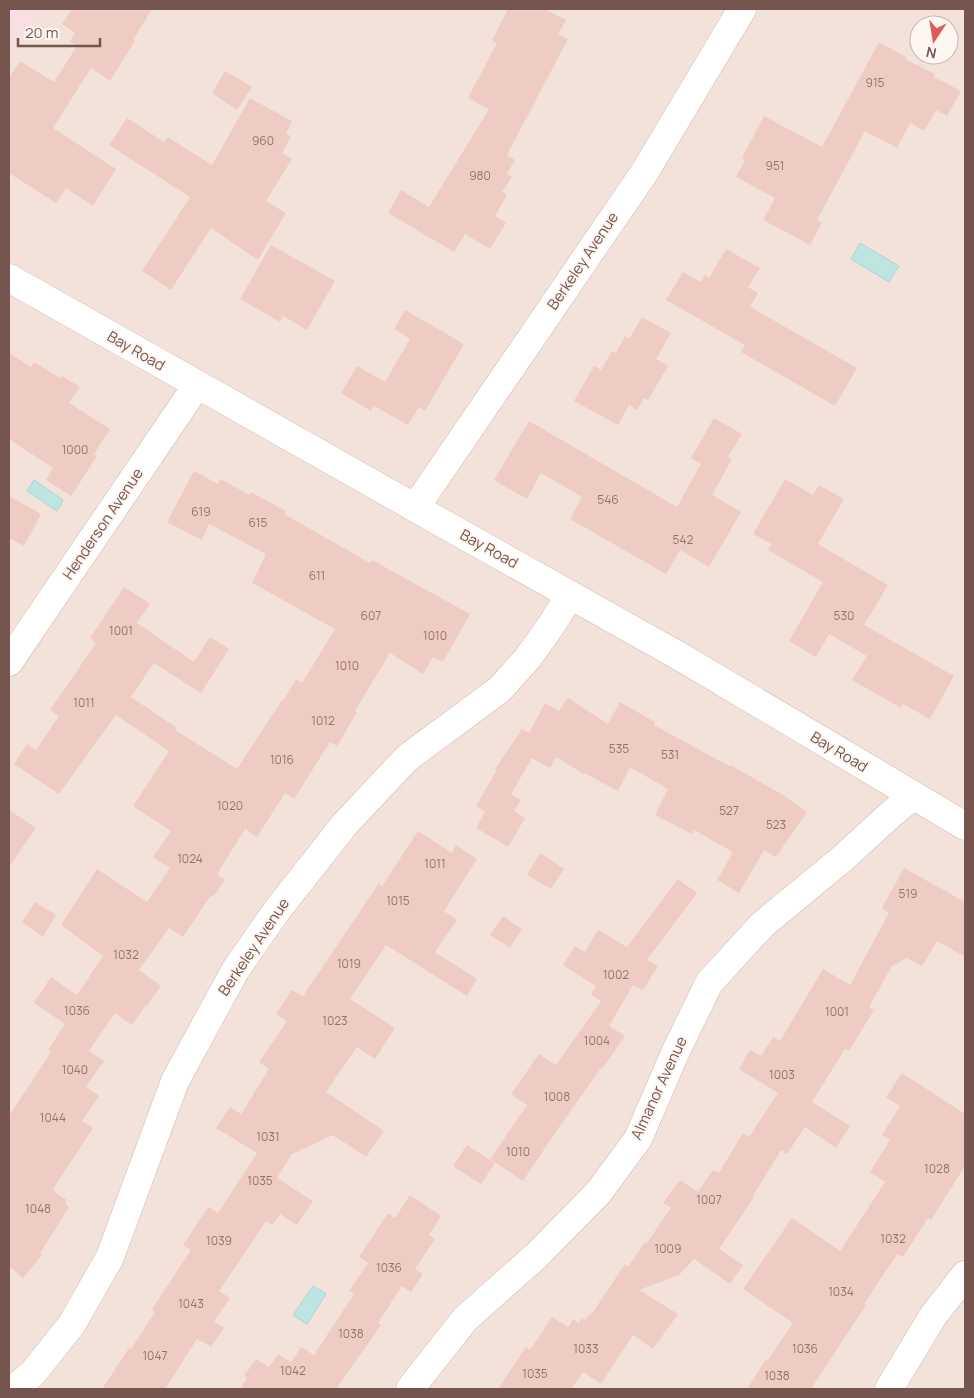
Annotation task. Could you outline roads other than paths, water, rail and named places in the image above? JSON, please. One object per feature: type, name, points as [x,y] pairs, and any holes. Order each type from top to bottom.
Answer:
[{"type":"street","name":"Berkeley Avenue","points":[[415,508],[644,173],[742,9]]},
{"type":"street","name":"Bay Road","points":[[9,278],[686,660],[965,826]]},
{"type":"street","name":"Henderson Avenue","points":[[9,662],[198,386]]},
{"type":"street","name":"Berkeley Avenue","points":[[14,1389],[33,1373],[72,1324],[110,1257],[175,1081],[236,969],[278,908],[345,824],[407,758],[492,695],[505,683],[527,659],[570,595]]},
{"type":"street","name":"Almanor Avenue","points":[[410,1389],[465,1319],[536,1256],[598,1193],[638,1139],[674,1053],[709,983],[762,925],[842,859],[913,796]]},
{"type":"street","points":[[889,1389],[930,1320],[965,1275]]},
{"type":"water","points":[[860,243],[899,266],[889,282],[851,259]]},
{"type":"water","points":[[34,480],[63,500],[57,511],[27,491]]},
{"type":"water","points":[[313,1286],[326,1294],[307,1324],[293,1315]]}]
